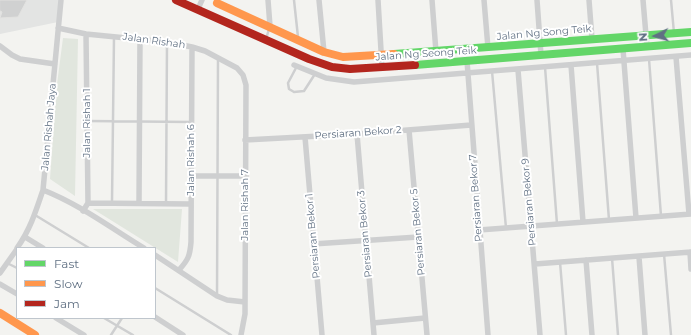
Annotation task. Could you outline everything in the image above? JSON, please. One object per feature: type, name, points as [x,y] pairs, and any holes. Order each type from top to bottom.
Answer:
[{"type":"main road","name":"Jalan Ng Seong Teik","points":[[176,0],[309,59],[332,67],[350,69],[691,43]]},
{"type":"main road","name":"Jalan Ng Song Teik","points":[[217,2],[324,52],[343,57],[382,56],[691,32]]},
{"type":"main road","points":[[0,313],[35,335]]},
{"type":"street","name":"Jalan Rishah Jaya","points":[[18,247],[25,237],[35,215],[43,190],[61,0]]},
{"type":"street","points":[[198,9],[202,0]]},
{"type":"street","points":[[268,0],[270,26]]},
{"type":"street","points":[[320,0],[324,52]]},
{"type":"street","points":[[378,0],[382,67]]},
{"type":"street","points":[[432,0],[436,52]]},
{"type":"street","points":[[484,0],[488,48]]},
{"type":"street","points":[[536,0],[541,55]]},
{"type":"street","points":[[589,0],[592,39]]},
{"type":"street","points":[[643,0],[647,47]]},
{"type":"street","name":"Jalan Rishah","points":[[58,28],[86,34],[167,42],[192,47],[237,68],[243,75]]},
{"type":"street","name":"Jalan Rishah 1","points":[[86,34],[88,203]]},
{"type":"street","points":[[139,203],[140,39]]},
{"type":"street","points":[[0,46],[20,59],[55,64]]},
{"type":"street","name":"Jalan Rishah 6","points":[[179,270],[188,260],[190,253],[192,47]]},
{"type":"street","points":[[623,49],[636,218]]},
{"type":"street","points":[[296,65],[333,80],[354,82],[691,56]]},
{"type":"street","points":[[479,230],[690,214],[676,57]]},
{"type":"street","name":"Persiaran Bekor 7","points":[[467,61],[488,335]]},
{"type":"street","points":[[571,65],[584,222]]},
{"type":"street","name":"Persiaran Bekor 9","points":[[518,70],[540,335]]},
{"type":"street","name":"Jalan Rishah 7","points":[[241,335],[245,314],[246,85],[243,75]]},
{"type":"street","name":"Persiaran Bekor 2","points":[[245,140],[357,134],[471,125]]},
{"type":"street","name":"Persiaran Bekor 5","points":[[409,130],[427,335]]},
{"type":"street","name":"Persiaran Bekor 3","points":[[357,134],[374,335]]},
{"type":"street","name":"Persiaran Bekor 1","points":[[305,137],[322,335]]},
{"type":"street","points":[[190,176],[246,176]]},
{"type":"street","points":[[43,190],[61,198],[142,247]]},
{"type":"street","points":[[83,211],[88,203],[190,204]]},
{"type":"street","points":[[25,237],[41,247]]},
{"type":"street","points":[[313,244],[418,237]]},
{"type":"street","name":"Jalan Rishah Jaya","points":[[0,273],[16,250]]},
{"type":"street","points":[[535,264],[690,252],[691,269]]},
{"type":"street","points":[[157,256],[217,296],[238,302],[245,302]]},
{"type":"street","points":[[639,256],[645,335]]},
{"type":"street","points":[[586,260],[592,335]]},
{"type":"street","points":[[0,284],[16,293]]},
{"type":"street","points":[[156,318],[183,335]]},
{"type":"street","points":[[373,323],[425,318]]},
{"type":"street","points":[[58,319],[84,335]]},
{"type":"lane","points":[[294,0],[298,40]]},
{"type":"lane","points":[[671,0],[674,33]]},
{"type":"lane","points":[[266,39],[270,26]]},
{"type":"lane","points":[[112,203],[114,36]]},
{"type":"lane","points":[[166,203],[167,42]]},
{"type":"lane","points":[[217,296],[218,58]]},
{"type":"lane","points":[[649,59],[661,216]]},
{"type":"lane","points":[[597,63],[609,220]]},
{"type":"lane","points":[[296,65],[288,83],[290,89],[294,92],[304,91],[315,73]]},
{"type":"lane","points":[[545,67],[557,224]]},
{"type":"lane","points":[[492,72],[506,228]]},
{"type":"lane","points":[[87,120],[191,122]]},
{"type":"lane","points":[[35,215],[87,247]]},
{"type":"lane","points":[[664,254],[671,335]]},
{"type":"lane","points":[[612,258],[618,335]]},
{"type":"lane","points":[[560,262],[566,335]]},
{"type":"lane","points":[[7,263],[16,268]]},
{"type":"lane","points":[[156,289],[232,335]]},
{"type":"lane","points":[[106,319],[133,335]]},
{"type":"lane","points":[[111,335],[121,319]]},
{"type":"shaded area","points":[[0,0],[61,0],[58,22],[0,34]]},
{"type":"shaded area","points":[[63,38],[78,39],[75,196],[50,179],[57,84]]},
{"type":"shaded area","points":[[93,209],[182,209],[178,262]]},
{"type":"building","points":[[0,0],[27,0],[18,17],[0,18],[2,12],[0,11]]},
{"type":"traffic: fast","points":[[394,54],[691,32]]},
{"type":"traffic: fast","points":[[415,65],[691,43]]},
{"type":"traffic: slow","points":[[217,3],[324,52],[343,57],[394,54]]},
{"type":"traffic: slow","points":[[0,313],[35,335]]},
{"type":"traffic: jam","points":[[176,0],[309,59],[332,67],[350,69],[415,65]]}]
